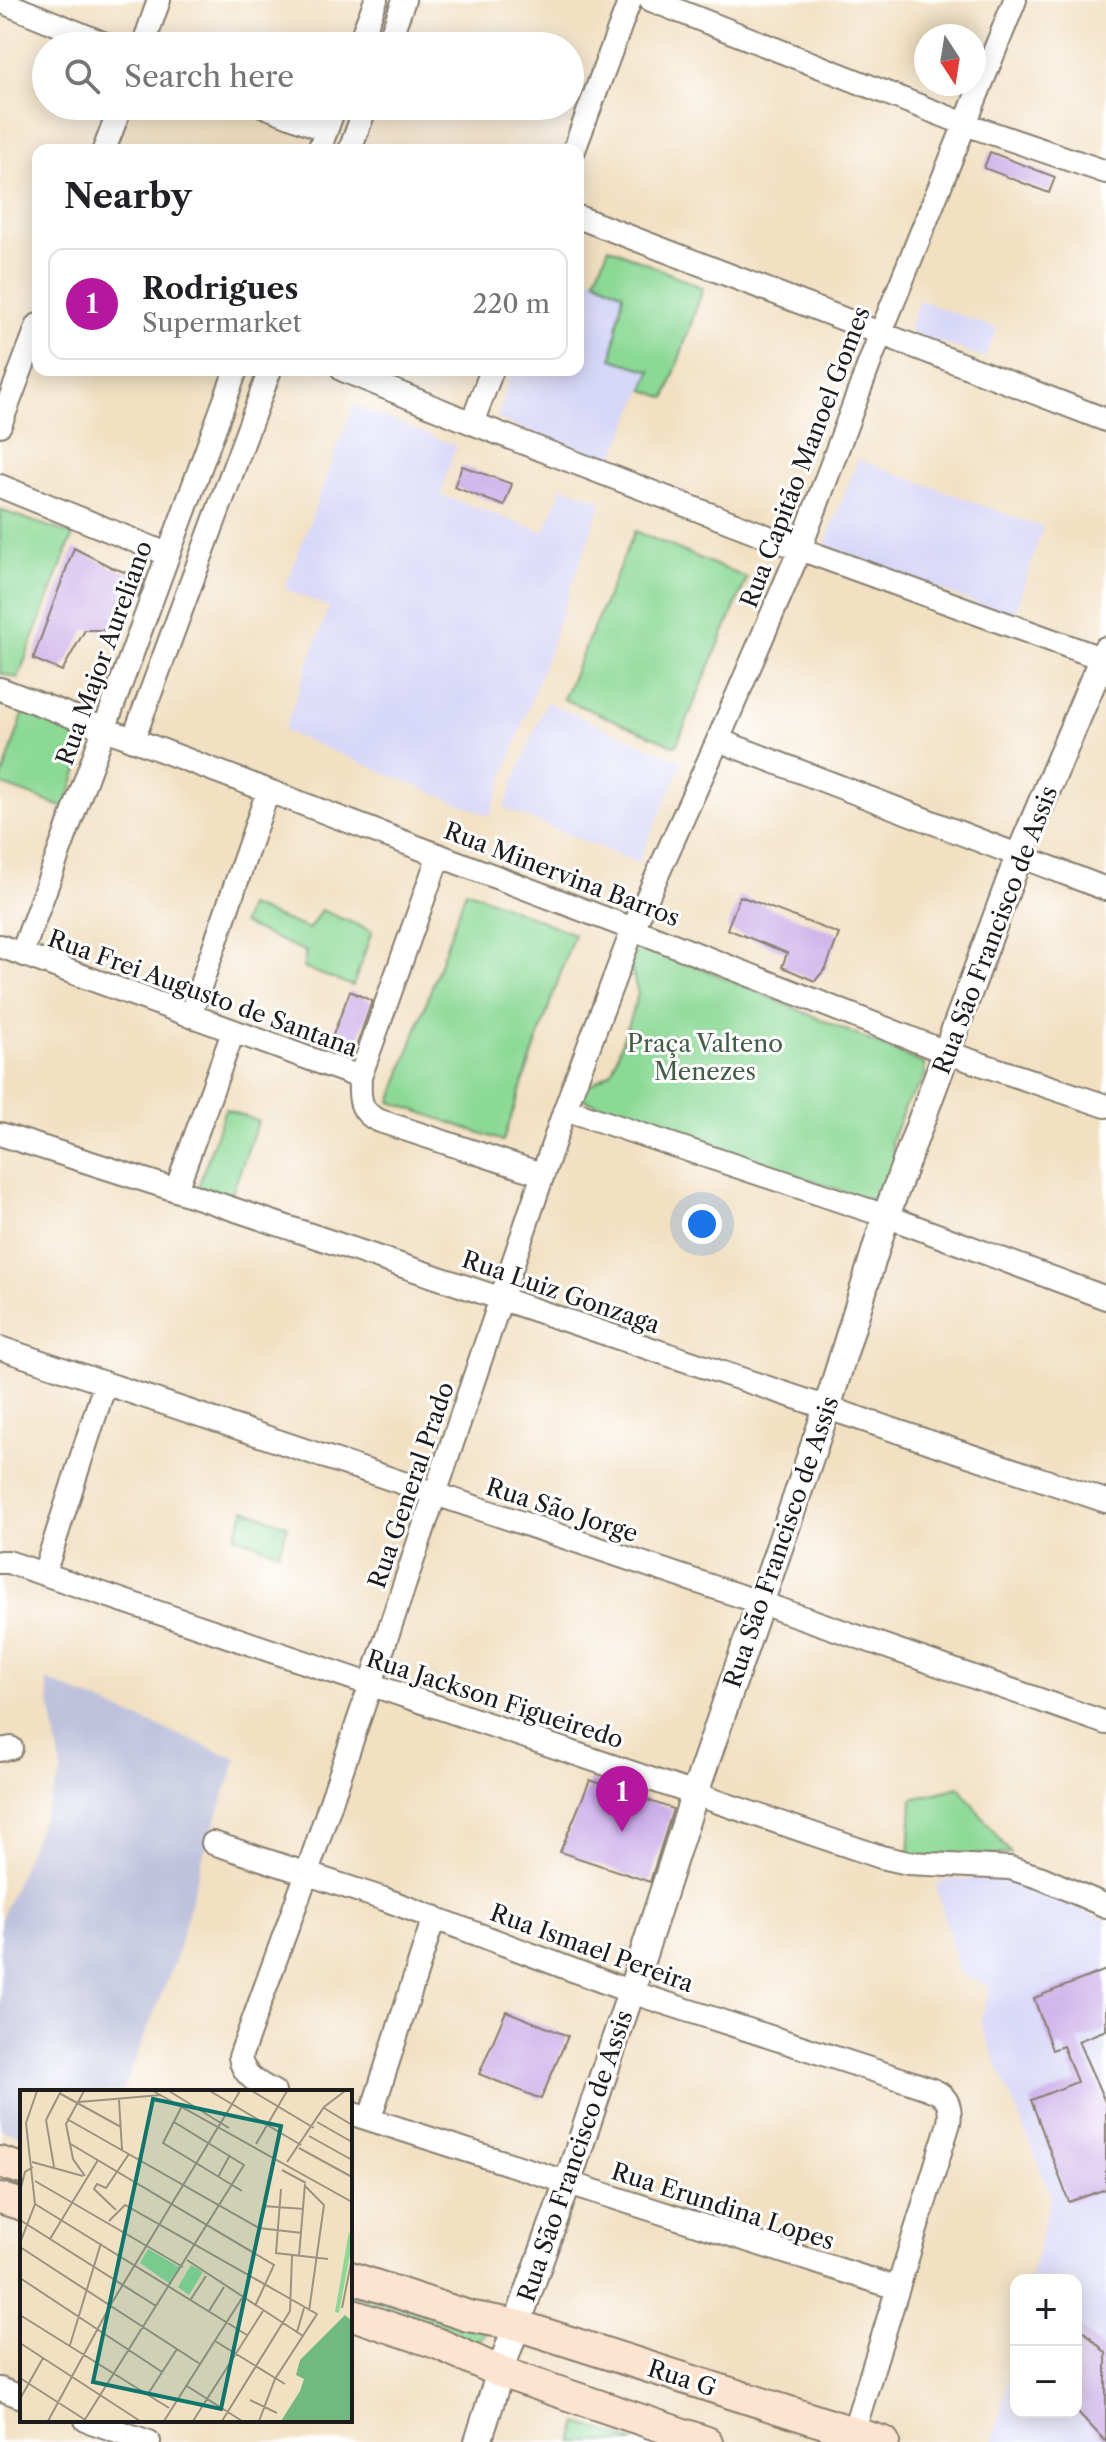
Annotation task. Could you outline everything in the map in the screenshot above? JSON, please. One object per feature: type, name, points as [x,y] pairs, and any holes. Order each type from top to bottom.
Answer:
[{"type":"main road","points":[[0,2162],[20,2168]]},
{"type":"main road","points":[[0,2198],[20,2204]]},
{"type":"main road","name":"Rua G","points":[[352,2278],[479,2318],[517,2325],[884,2442]]},
{"type":"main road","points":[[352,2315],[439,2344],[500,2372],[707,2442]]},
{"type":"main road","points":[[439,2344],[469,2346],[493,2339],[517,2325]]},
{"type":"street","points":[[148,32],[159,0]]},
{"type":"street","points":[[363,32],[376,0]]},
{"type":"street","points":[[392,32],[404,0]]},
{"type":"street","points":[[576,144],[630,0]]},
{"type":"street","points":[[651,0],[965,124],[1106,172]]},
{"type":"street","name":"Rua Capitão Manoel Gomes","points":[[633,929],[800,549],[880,335],[1015,0]]},
{"type":"street","points":[[0,1],[76,32]]},
{"type":"street","points":[[106,144],[116,120]]},
{"type":"street","points":[[288,120],[323,140],[330,120]]},
{"type":"street","points":[[352,144],[361,120]]},
{"type":"street","points":[[584,219],[1106,420]]},
{"type":"street","points":[[0,425],[32,341]]},
{"type":"street","name":"Rua Major Aureliano","points":[[22,953],[234,376]]},
{"type":"street","points":[[133,740],[268,376]]},
{"type":"street","points":[[358,376],[800,549],[1105,656]]},
{"type":"street","points":[[472,423],[490,376]]},
{"type":"street","points":[[0,486],[167,554]]},
{"type":"street","name":"Rua São Francisco de Assis","points":[[478,2442],[827,1408],[886,1216],[1019,856],[1105,656]]},
{"type":"street","name":"Rua Minervina Barros","points":[[0,689],[633,929],[948,1053],[1106,1106]]},
{"type":"street","points":[[718,740],[1106,889]]},
{"type":"street","points":[[190,1016],[268,791]]},
{"type":"street","points":[[360,1077],[439,855]]},
{"type":"street","name":"Rua General Prado","points":[[271,2090],[246,2073],[240,2057],[307,1873],[541,1174],[633,929]]},
{"type":"street","name":"Rua Frei Augusto de Santana","points":[[0,946],[360,1077],[359,1099],[371,1118],[541,1174]]},
{"type":"street","points":[[176,1190],[233,1032]]},
{"type":"street","points":[[565,1109],[886,1216],[1106,1298]]},
{"type":"street","name":"Rua Luiz Gonzaga","points":[[0,1134],[1106,1501]]},
{"type":"street","name":"Rua São Jorge","points":[[0,1348],[761,1603],[1106,1723]]},
{"type":"street","points":[[44,1574],[105,1384]]},
{"type":"street","name":"Rua Jackson Figueiredo","points":[[4,1562],[881,1857],[908,1863],[1010,1868],[1042,1878],[1106,1906]]},
{"type":"street","name":"Rua Ismael Pereira","points":[[213,1843],[434,1917],[631,1992],[944,2096],[950,2105],[949,2123],[897,2288]]},
{"type":"street","points":[[360,2116],[434,1917]]},
{"type":"street","name":"Rua Erundina Lopes","points":[[360,2116],[897,2288]]},
{"type":"street","points":[[853,2433],[897,2288]]},
{"type":"street","points":[[0,2389],[20,2396]]},
{"type":"street","points":[[92,2422],[149,2442]]},
{"type":"shaded area","points":[[584,277],[623,293],[612,358],[651,371],[612,461],[539,437],[497,418],[510,376],[584,376]]},
{"type":"shaded area","points":[[919,300],[997,329],[985,358],[908,331]]},
{"type":"shaded area","points":[[353,405],[456,446],[440,495],[544,532],[563,486],[602,501],[490,816],[284,731],[329,607],[285,589]]},
{"type":"shaded area","points":[[858,459],[1043,528],[1013,618],[825,545]]},
{"type":"shaded area","points":[[546,702],[683,762],[638,863],[504,808]]},
{"type":"shaded area","points":[[46,1680],[237,1759],[202,1859],[175,1961],[123,2090],[20,2090],[20,2135],[0,2129],[0,1921],[62,1772]]},
{"type":"shaded area","points":[[991,1878],[1031,1887],[1106,1921],[1106,2442],[992,2442],[1010,2377],[1010,2418],[1082,2418],[1082,2274],[1031,2274],[1051,2195],[980,2022],[990,1987],[960,1974],[936,1885],[948,1880]]},
{"type":"green space","points":[[609,247],[703,288],[666,398],[644,390],[651,371],[612,359],[623,293],[595,279]]},
{"type":"green space","points":[[0,510],[73,535],[18,678],[0,673]]},
{"type":"green space","points":[[635,531],[747,578],[676,746],[563,699]]},
{"type":"green space","points":[[26,706],[90,733],[65,808],[0,784]]},
{"type":"green space","points":[[466,890],[574,934],[503,1141],[391,1102]]},
{"type":"green space","points":[[248,906],[309,929],[321,910],[372,931],[353,986],[303,968],[306,952],[242,924]]},
{"type":"green space","name":"Praça Valteno Menezes","points":[[646,944],[924,1064],[925,1075],[906,1104],[891,1141],[896,1163],[882,1195],[867,1200],[583,1099],[584,1089],[612,1071],[638,994],[630,964],[636,948]]},
{"type":"green space","points":[[225,1109],[258,1121],[231,1196],[198,1187]]},
{"type":"green space","points":[[245,1509],[288,1526],[278,1552],[235,1536]]},
{"type":"green space","points":[[959,1787],[1011,1854],[909,1858],[912,1799]]},
{"type":"green space","points":[[360,2287],[487,2333],[469,2342],[354,2304]]},
{"type":"green space","points":[[579,2423],[636,2442],[573,2442]]},
{"type":"building","points":[[990,152],[1055,177],[1049,193],[984,168]]},
{"type":"building","points":[[462,466],[512,484],[504,506],[454,487]]},
{"type":"building","points":[[74,548],[144,579],[138,597],[126,591],[110,630],[85,630],[62,671],[33,659]]},
{"type":"building","points":[[740,896],[839,934],[826,968],[815,981],[782,967],[787,953],[727,929]]},
{"type":"building","points":[[350,991],[372,1001],[352,1059],[327,1050]]},
{"type":"building","points":[[590,1780],[673,1809],[650,1882],[560,1852]]},
{"type":"building","points":[[1106,1970],[1106,2030],[1078,2041],[1106,2104],[1106,2189],[1069,2202],[1031,2100],[1077,2082],[1063,2046],[1052,2050],[1034,1998]]},
{"type":"building","points":[[506,2011],[568,2036],[541,2099],[479,2074]]},
{"type":"building","points":[[1082,2329],[1106,2353],[1106,2442],[1082,2416]]},
{"type":"place","name":"Rodrigues","points":[[622,1832]]}]
